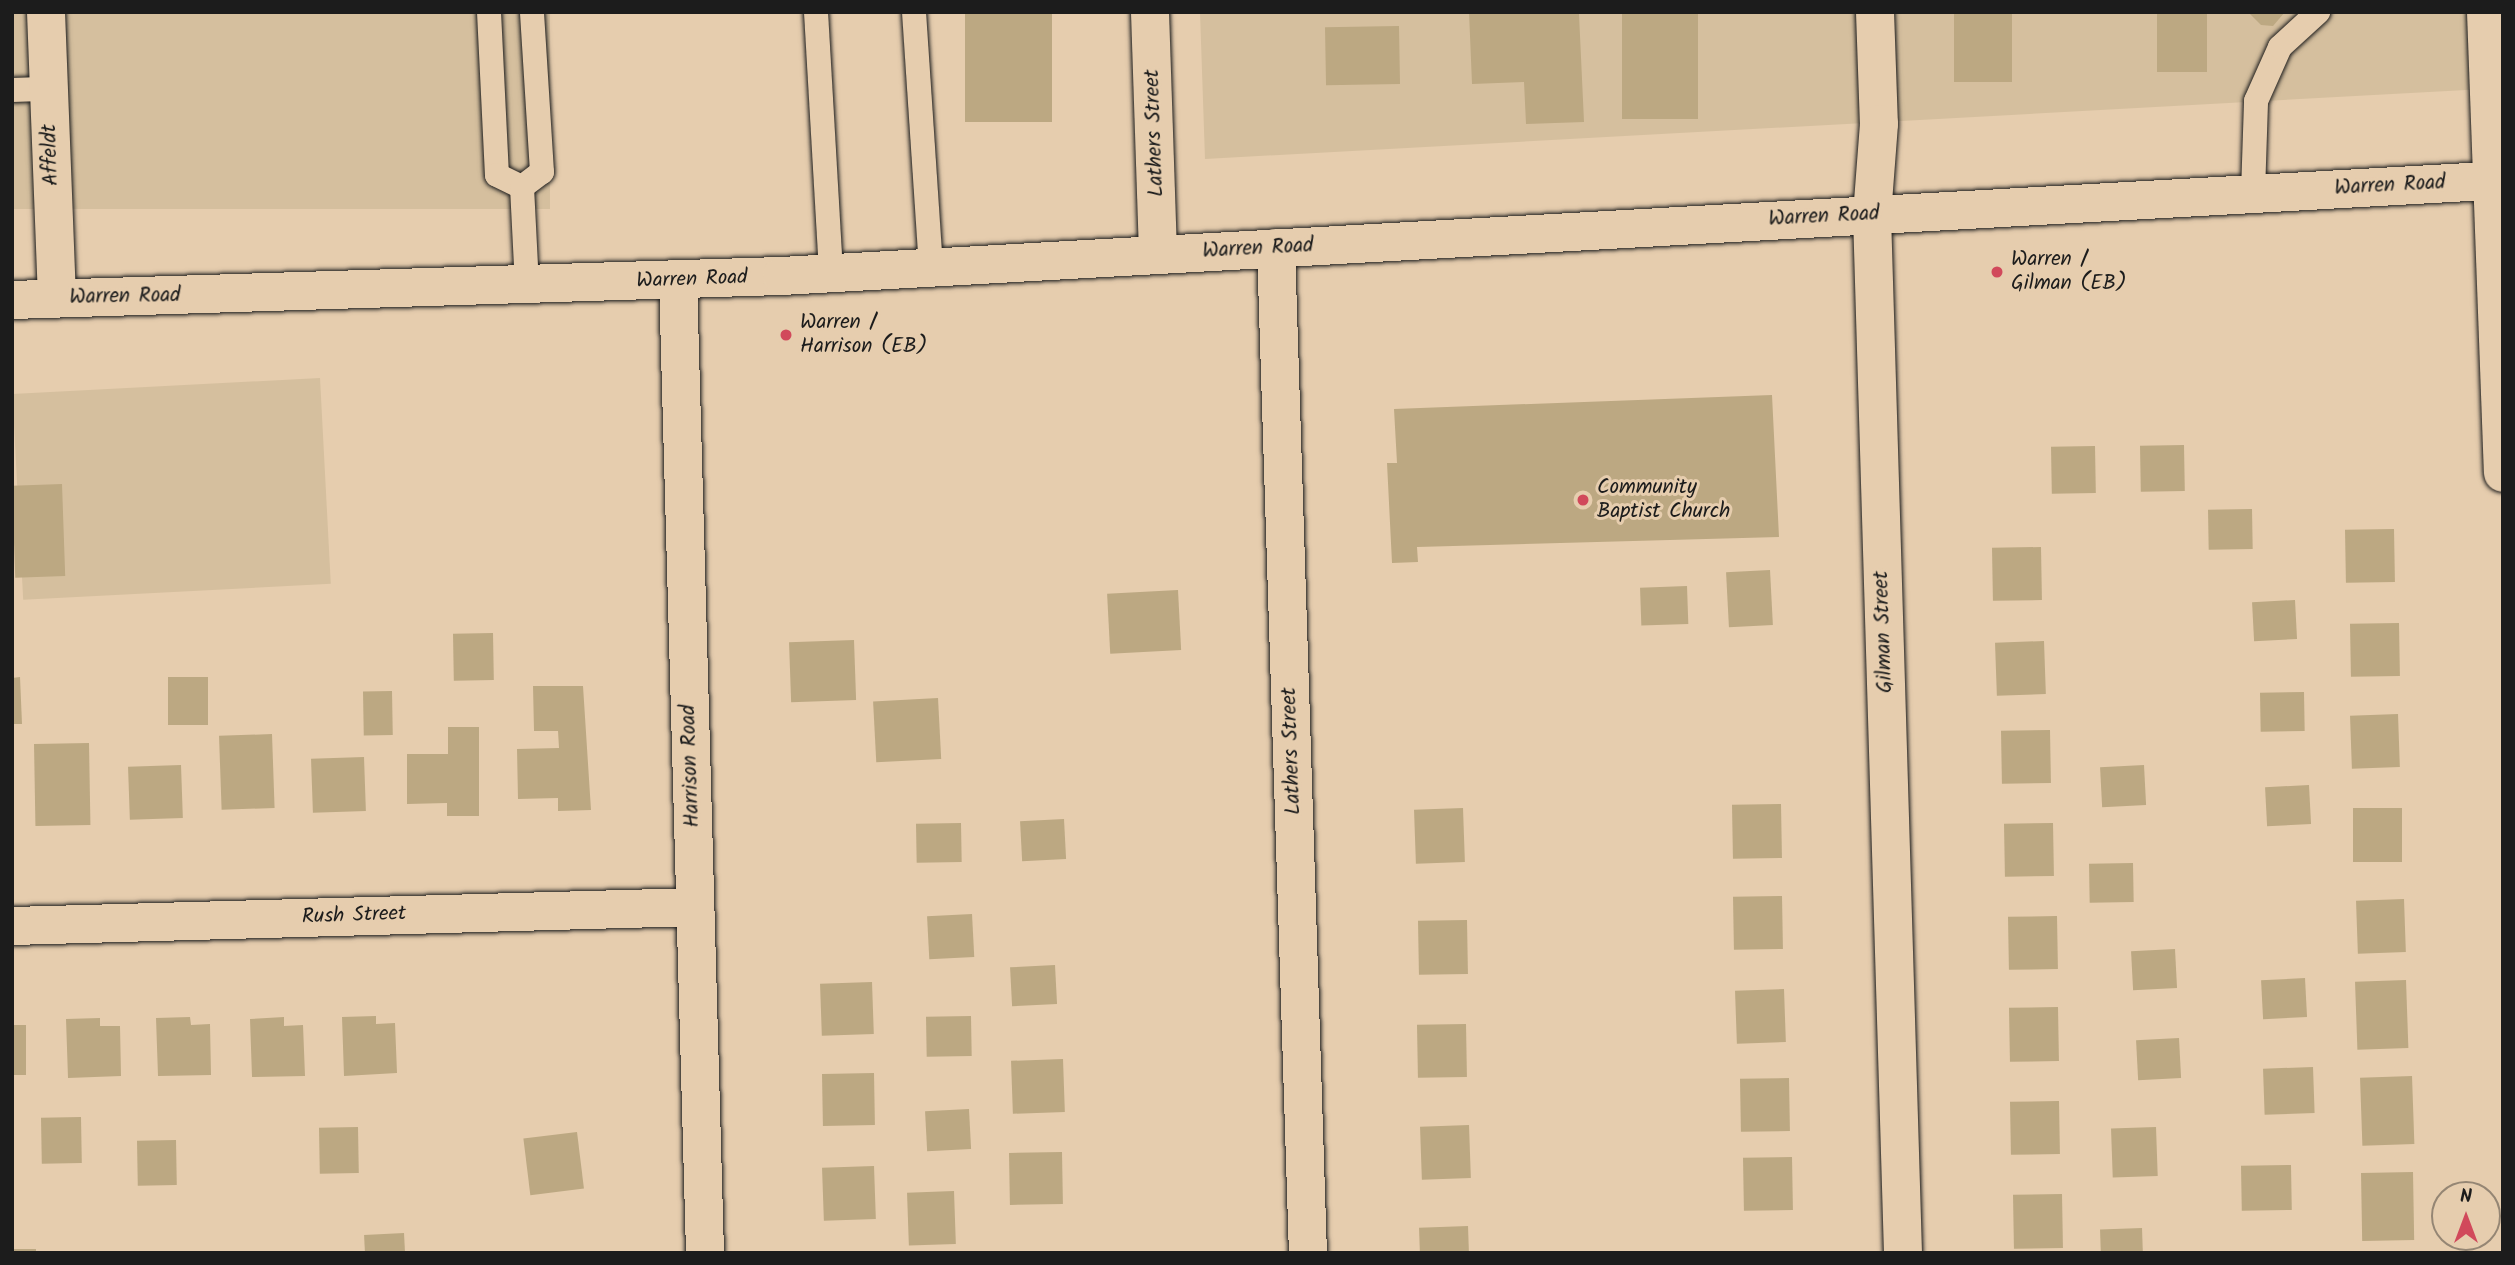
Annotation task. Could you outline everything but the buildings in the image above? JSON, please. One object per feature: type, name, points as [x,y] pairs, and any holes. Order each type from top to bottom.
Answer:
[{"type":"street","name":"Affeldt","points":[[46,12],[31,90],[57,298]]},
{"type":"street","name":"Lathers Street","points":[[1150,12],[1158,254]]},
{"type":"street","name":"Gilman Street","points":[[1875,12],[1879,124],[1872,215],[1903,1253]]},
{"type":"street","points":[[2486,12],[2498,180],[2503,473]]},
{"type":"street","name":"Warren Road","points":[[12,300],[527,286],[831,273],[2498,180]]},
{"type":"street","name":"Lathers Street","points":[[1276,248],[1308,1253]]},
{"type":"street","name":"Harrison Road","points":[[678,280],[705,1253]]},
{"type":"street","name":"Rush Street","points":[[12,926],[695,907]]},
{"type":"lane","points":[[489,12],[498,175],[523,187]]},
{"type":"lane","points":[[523,187],[542,172],[532,12]]},
{"type":"lane","points":[[816,12],[831,273]]},
{"type":"lane","points":[[914,12],[931,267]]},
{"type":"lane","points":[[2253,193],[2256,101],[2280,47],[2318,12]]},
{"type":"lane","points":[[523,187],[527,286]]},
{"type":"shaded area","points":[[12,12],[550,12],[550,209],[12,209]]},
{"type":"shaded area","points":[[1200,12],[2503,12],[2503,88],[1205,159]]},
{"type":"shaded area","points":[[320,378],[331,584],[23,600],[12,394]]},
{"type":"place","name":"Warren / Gilman (EB)","points":[[1997,272]]},
{"type":"place","name":"Warren / Harrison (EB)","points":[[786,335]]},
{"type":"place","name":"Community Baptist Church","points":[[1583,500]]}]
